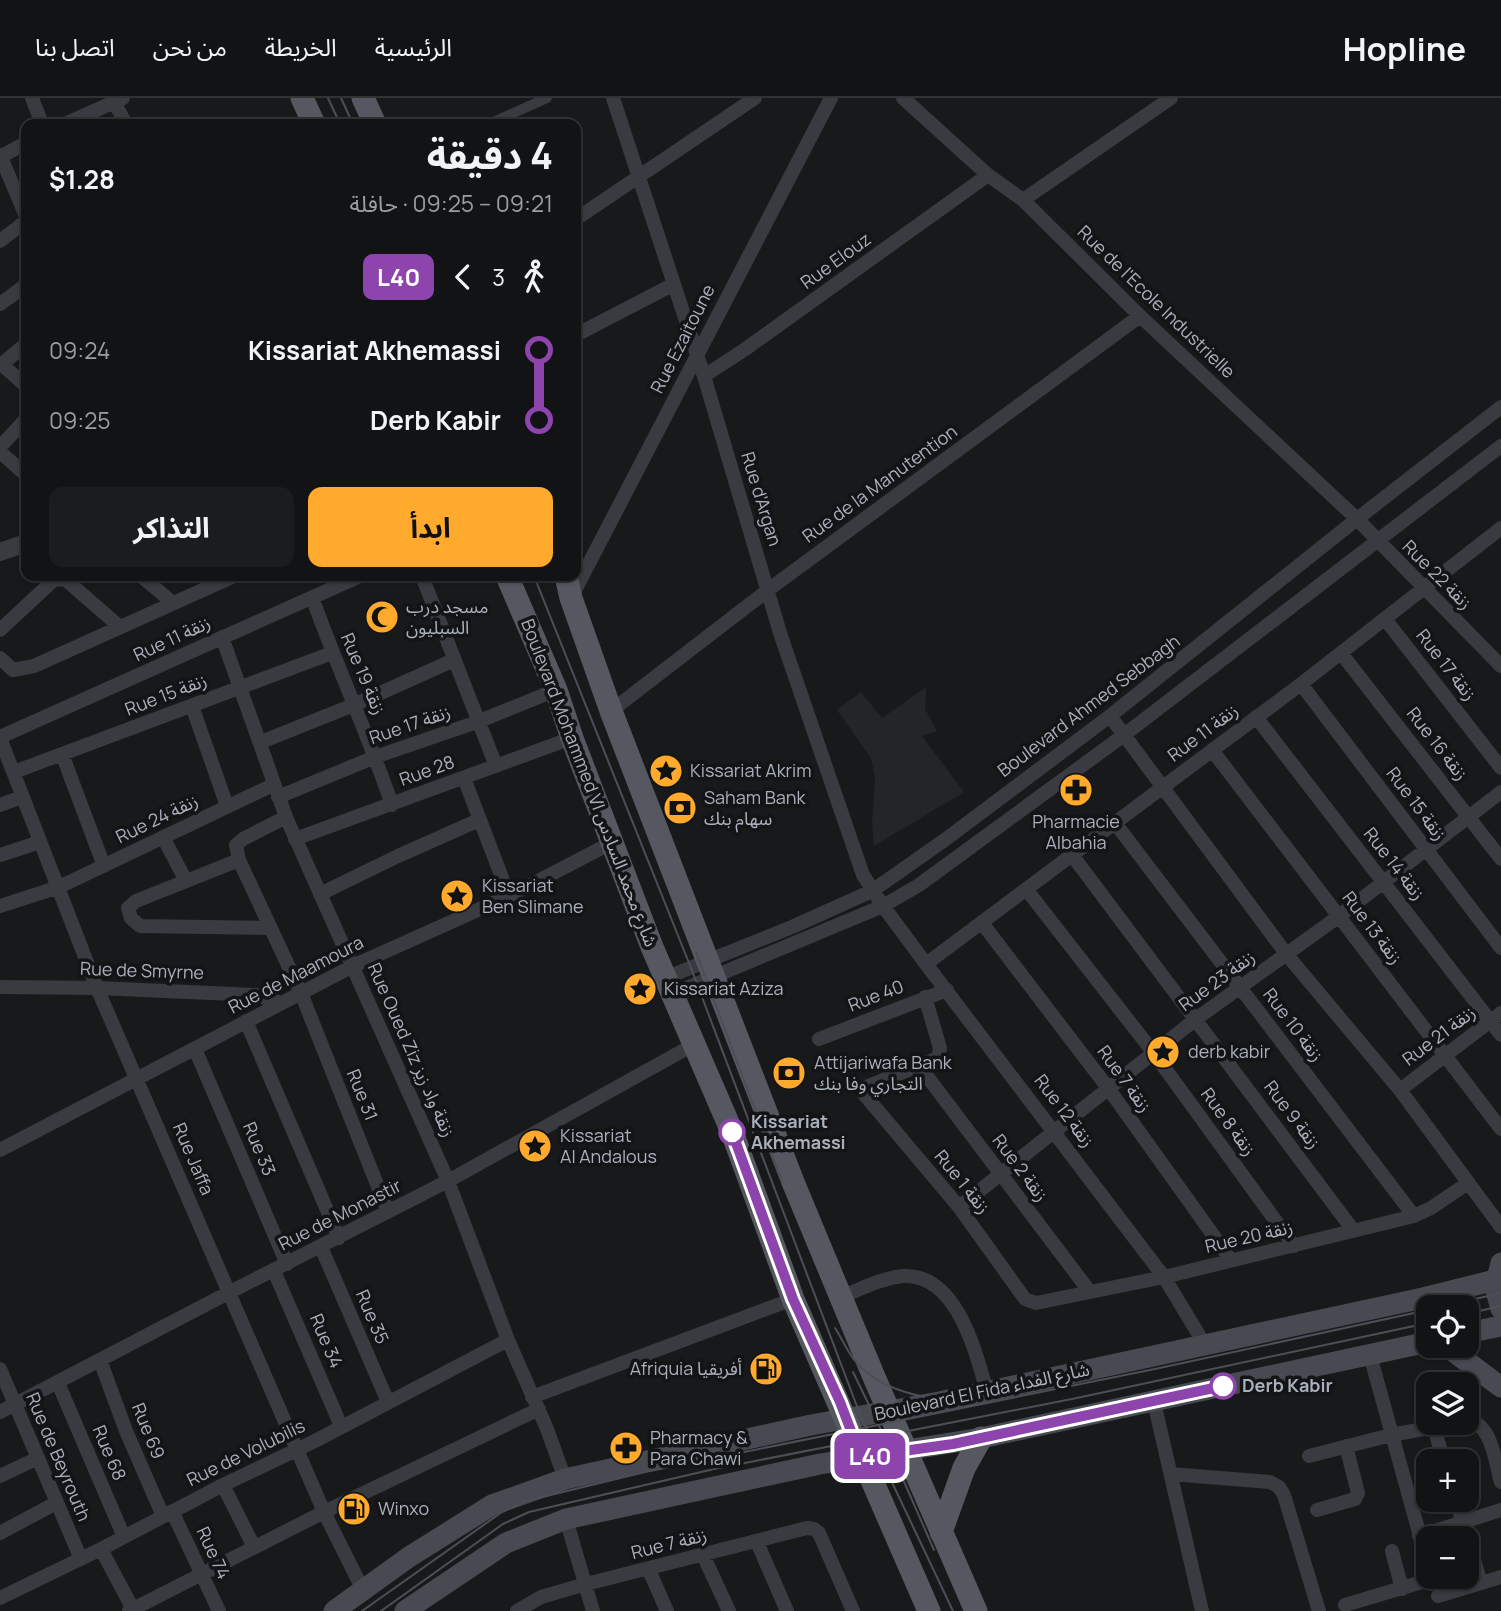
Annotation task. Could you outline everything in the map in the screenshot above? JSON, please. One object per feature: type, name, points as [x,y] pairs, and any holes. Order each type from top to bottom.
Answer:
[{"type":"main road","points":[[302,98],[312,119]]},
{"type":"main road","points":[[363,98],[372,119]]},
{"type":"main road","name":"Boulevard Mohammed VI شارع محمد السادس","points":[[510,581],[556,690],[668,986],[732,1132],[793,1299],[929,1611]]},
{"type":"main road","points":[[568,587],[611,711],[793,1182],[976,1611]]},
{"type":"main road","points":[[1498,1271],[1495,1294],[1501,1309]]},
{"type":"main road","name":"Boulevard El Fida شارع الفداء","points":[[334,1611],[409,1557],[492,1505],[565,1479],[1423,1298],[1498,1271]]},
{"type":"main road","points":[[1479,1330],[1501,1326]]},
{"type":"main road","points":[[405,1611],[506,1543],[566,1519],[820,1464],[981,1438],[1416,1345]]},
{"type":"main road","points":[[1462,1358],[1501,1387]]},
{"type":"main road","points":[[942,1532],[964,1468],[981,1438]]},
{"type":"street","points":[[32,98],[40,119]]},
{"type":"street","points":[[500,119],[547,98]]},
{"type":"street","name":"Rue d'Argan","points":[[613,98],[704,376],[780,636],[851,846],[863,875],[883,906]]},
{"type":"street","points":[[581,216],[755,98]]},
{"type":"street","name":"Rue Ezaitoune","points":[[581,564],[697,354],[831,98]]},
{"type":"street","name":"Rue de l'Ecole Industrielle","points":[[903,98],[988,175],[1023,200],[1140,316],[1357,519],[1376,541]]},
{"type":"street","points":[[1023,200],[1171,98]]},
{"type":"street","points":[[76,119],[119,100],[125,119]]},
{"type":"street","points":[[21,146],[0,156],[21,207]]},
{"type":"street","name":"Rue Elouz","points":[[704,376],[988,175]]},
{"type":"street","points":[[0,241],[21,223]]},
{"type":"street","points":[[581,332],[674,284]]},
{"type":"street","points":[[0,304],[21,289]]},
{"type":"street","name":"Rue de la Manutention","points":[[611,711],[768,590],[1140,316]]},
{"type":"street","points":[[21,348],[1,364],[21,382]]},
{"type":"street","name":"Boulevard Ahmed Sebbagh","points":[[712,970],[792,927],[872,891],[946,839],[1110,716],[1501,407]]},
{"type":"street","points":[[7,466],[0,449],[21,425]]},
{"type":"street","name":"Boulevard Ahmed Sebbagh","points":[[668,986],[799,942],[883,906],[919,885],[1124,735],[1501,446]]},
{"type":"street","name":"Rue 11 زنقة","points":[[926,964],[1301,684],[1501,528]]},
{"type":"street","name":"Rue 22 زنقة","points":[[1376,541],[1501,666]]},
{"type":"street","points":[[0,552],[21,545]]},
{"type":"street","points":[[0,630],[52,581]]},
{"type":"street","points":[[67,581],[120,627]]},
{"type":"street","points":[[147,581],[173,603]]},
{"type":"street","points":[[0,658],[13,670],[28,668],[216,581]]},
{"type":"street","name":"Rue 11 زنقة","points":[[0,738],[349,581]]},
{"type":"street","points":[[424,581],[496,766]]},
{"type":"street","name":"Rue 19 زنقة","points":[[312,597],[392,805]]},
{"type":"street","name":"Rue 17 زنقة","points":[[1385,618],[1501,768]]},
{"type":"street","name":"Rue Oued Ziz زنقة واد زيز","points":[[222,636],[286,817],[448,1181],[508,1340],[565,1479]]},
{"type":"street","points":[[1198,647],[1213,666]]},
{"type":"street","name":"Rue 15 زنقة","points":[[14,772],[332,653]]},
{"type":"street","name":"Rue 16 زنقة","points":[[1341,653],[1501,859]]},
{"type":"street","points":[[261,742],[454,660]]},
{"type":"street","name":"Rue 15 زنقة","points":[[1301,684],[1501,948]]},
{"type":"street","name":"Rue 17 زنقة","points":[[276,791],[477,722],[556,690]]},
{"type":"street","points":[[192,706],[227,806]]},
{"type":"street","points":[[1110,716],[1287,955],[1400,1090],[1501,1227]]},
{"type":"street","name":"Rue 14 زنقة","points":[[1256,717],[1384,882],[1495,1017],[1501,1035]]},
{"type":"street","name":"Rue Jaffa","points":[[0,738],[97,988],[324,1512],[363,1590]]},
{"type":"street","name":"Rue 28","points":[[295,839],[572,738]]},
{"type":"street","points":[[1066,748],[1080,767]]},
{"type":"street","name":"Rue 13 زنقة","points":[[1212,750],[1501,1129]]},
{"type":"street","points":[[62,754],[104,866]]},
{"type":"street","points":[[464,778],[509,896]]},
{"type":"street","name":"Rue 24 زنقة","points":[[59,887],[227,806],[276,791]]},
{"type":"street","name":"Rue 23 زنقة","points":[[959,1207],[1196,1019],[1287,955],[1501,792]]},
{"type":"street","points":[[0,805],[22,797]]},
{"type":"street","points":[[271,928],[149,927],[134,922],[128,911],[131,904],[187,881],[237,852],[243,839],[286,817]]},
{"type":"street","points":[[320,894],[479,820]]},
{"type":"street","name":"Rue 10 زنقة","points":[[1115,823],[1414,1216]]},
{"type":"street","points":[[163,837],[187,881]]},
{"type":"street","points":[[0,855],[40,842]]},
{"type":"street","name":"Rue de Maamoura","points":[[0,1150],[353,966],[509,896],[613,842]]},
{"type":"street","name":"Rue 31","points":[[237,852],[301,993],[388,1212]]},
{"type":"street","name":"Rue 9 زنقة","points":[[1072,855],[1353,1230]]},
{"type":"street","points":[[0,906],[59,887]]},
{"type":"street","name":"Rue 8 زنقة","points":[[1026,889],[1153,1052],[1294,1246]]},
{"type":"street","name":"Rue 12 زنقة","points":[[883,906],[1164,1277],[1205,1345]]},
{"type":"street","name":"Rue 7 زنقة","points":[[982,923],[1108,1088],[1231,1260]]},
{"type":"street","points":[[792,927],[799,942]]},
{"type":"street","name":"Rue de Smyrne","points":[[0,987],[257,995],[281,1003]]},
{"type":"street","name":"Rue 40","points":[[819,1039],[947,990]]},
{"type":"street","points":[[920,1067],[938,1058],[940,1048],[925,997]]},
{"type":"street","name":"Rue 21 زنقة","points":[[1400,1090],[1495,1017]]},
{"type":"street","points":[[246,1021],[339,1238]]},
{"type":"street","name":"Rue de Monastir","points":[[0,1412],[448,1181],[693,1045]]},
{"type":"street","name":"Rue 33","points":[[195,1049],[287,1264]]},
{"type":"street","name":"Rue 1 زنقة","points":[[920,1067],[866,1087],[864,1094],[959,1207],[1025,1299],[1030,1302]]},
{"type":"street","name":"Rue 2 زنقة","points":[[920,1067],[1090,1292]]},
{"type":"street","name":"Rue 20 زنقة","points":[[1030,1302],[1164,1277],[1414,1216],[1468,1183]]},
{"type":"street","name":"Rue 35","points":[[321,1247],[387,1402]]},
{"type":"street","name":"Rue 34","points":[[274,1271],[341,1426]]},
{"type":"street","points":[[841,1297],[895,1277],[912,1276],[929,1282],[944,1295],[965,1325],[987,1392]]},
{"type":"street","points":[[101,1549],[132,1610],[536,1403],[793,1299]]},
{"type":"street","name":"Rue de Volubilis","points":[[0,1598],[508,1340]]},
{"type":"street","points":[[1370,1355],[1416,1526]]},
{"type":"street","name":"Rue 69","points":[[100,1360],[126,1431],[168,1513]]},
{"type":"street","name":"Rue de Beyrouth","points":[[0,1369],[81,1559]]},
{"type":"street","name":"Rue 68","points":[[58,1383],[124,1537]]},
{"type":"street","points":[[1154,1402],[1202,1611]]},
{"type":"street","points":[[1479,1424],[1486,1432],[1501,1482]]},
{"type":"street","points":[[1309,1456],[1391,1435],[1416,1432]]},
{"type":"street","points":[[1317,1510],[1355,1499],[1358,1493],[1346,1446]]},
{"type":"street","points":[[0,1476],[38,1458]]},
{"type":"street","points":[[1171,1474],[1270,1482],[1279,1488],[1284,1495],[1319,1611]]},
{"type":"street","points":[[223,1485],[254,1547]]},
{"type":"street","points":[[0,1533],[56,1503]]},
{"type":"street","points":[[1450,1526],[1501,1510]]},
{"type":"street","points":[[1460,1512],[1481,1583]]},
{"type":"street","name":"Rue 74","points":[[168,1513],[219,1611]]},
{"type":"street","points":[[566,1519],[593,1611]]},
{"type":"street","name":"Rue 7 زنقة","points":[[544,1604],[586,1584],[807,1528],[819,1533],[853,1611]]},
{"type":"street","points":[[757,1542],[787,1611]]},
{"type":"street","points":[[1392,1551],[1402,1589]]},
{"type":"street","points":[[703,1555],[729,1611]]},
{"type":"street","points":[[649,1570],[667,1611]]},
{"type":"street","points":[[1438,1596],[1501,1577]]},
{"type":"street","points":[[1345,1605],[1402,1589],[1416,1582]]},
{"type":"street","points":[[1436,1589],[1442,1611]]},
{"type":"street","points":[[517,1611],[544,1604]]},
{"type":"shaded area","points":[[926,687],[925,709],[937,731],[922,736],[964,792],[874,846],[872,823],[875,778],[871,758],[837,710],[861,692],[882,718]]},
{"type":"tram line","points":[[328,98],[338,119]]},
{"type":"tram line","points":[[341,98],[351,119]]},
{"type":"tram line","points":[[536,581],[691,968],[861,1417],[953,1611]]},
{"type":"tram line","points":[[696,952],[782,1182]]},
{"type":"tram line","points":[[1479,1298],[1501,1293]]},
{"type":"tram line","points":[[1479,1311],[1501,1306]]},
{"type":"tram line","points":[[362,1611],[502,1512],[526,1501],[645,1472],[1155,1369],[1416,1313]]},
{"type":"tram line","points":[[381,1611],[503,1524],[529,1512],[714,1469],[1072,1399],[1416,1326]]},
{"type":"tram line","points":[[835,1328],[852,1357],[874,1378],[918,1396],[964,1400]]},
{"type":"tram line","points":[[853,1372],[934,1550]]},
{"type":"bus line","name":"L40","points":[[732,1132],[793,1299],[840,1402],[861,1457],[953,1444],[1223,1386]]},
{"type":"place","name":"مسجد درب السبليون","points":[[382,617]]},
{"type":"place","name":"Kissariat Akrim","points":[[666,771]]},
{"type":"place","name":"Pharmacie Albahia","points":[[1076,790]]},
{"type":"place","name":"Saham Bank سهام بنك","points":[[680,808]]},
{"type":"place","name":"Kissariat Ben Slimane","points":[[457,896]]},
{"type":"place","name":"Kissariat Aziza","points":[[640,989]]},
{"type":"place","name":"derb kabir","points":[[1163,1052]]},
{"type":"place","name":"Attijariwafa Bank التجاري وفا بنك","points":[[789,1073]]},
{"type":"place","name":"Kissariat Akhemassi","points":[[732,1132]]},
{"type":"place","name":"Kissariat Al Andalous","points":[[535,1146]]},
{"type":"place","name":"Afriquia أفريقيا","points":[[766,1369]]},
{"type":"place","name":"Derb Kabir","points":[[1223,1386]]},
{"type":"place","name":"Pharmacy & Para Chawi","points":[[626,1448]]},
{"type":"place","name":"Winxo","points":[[354,1509]]}]
